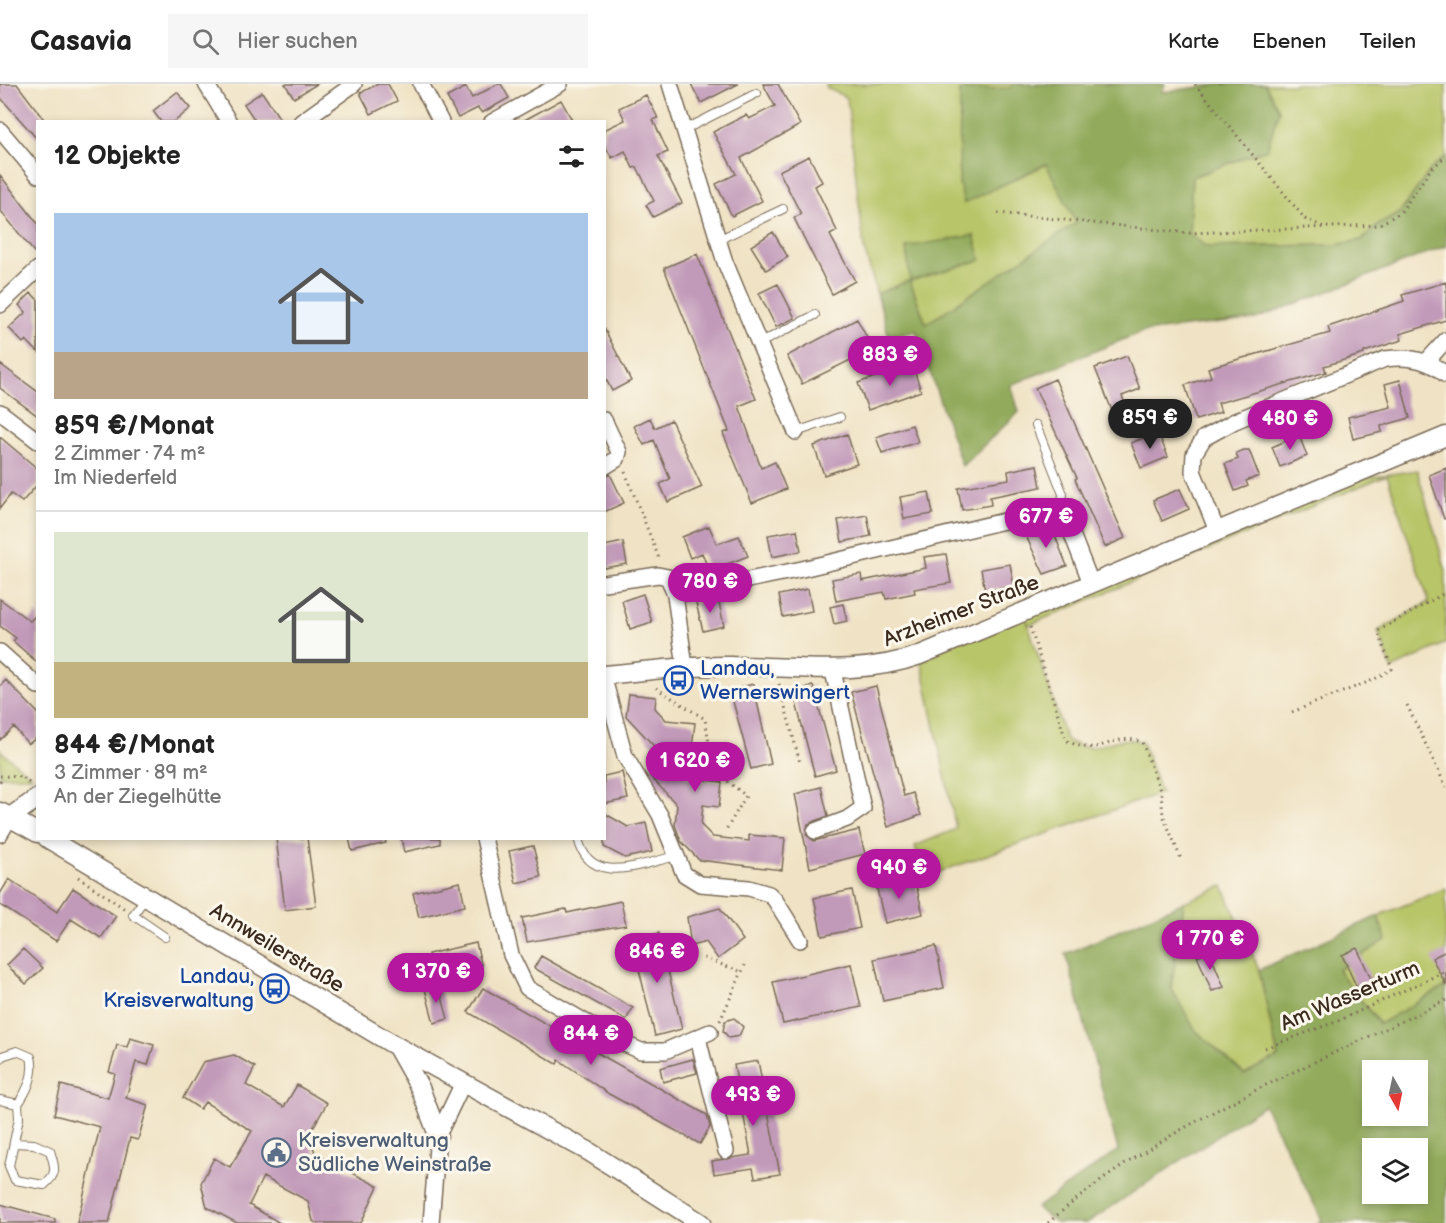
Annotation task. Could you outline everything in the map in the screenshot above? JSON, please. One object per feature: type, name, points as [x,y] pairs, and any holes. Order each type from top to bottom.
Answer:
[{"type":"street","points":[[206,84],[228,120]]},
{"type":"street","points":[[304,120],[354,84]]},
{"type":"street","points":[[421,84],[440,120]]},
{"type":"street","points":[[496,120],[560,84]]},
{"type":"street","points":[[670,84],[718,240],[758,344],[796,432]]},
{"type":"street","points":[[0,130],[36,173]]},
{"type":"street","points":[[0,305],[36,271]]},
{"type":"street","points":[[1426,362],[1446,339]]},
{"type":"street","points":[[1217,531],[1193,471],[1194,454],[1204,438],[1235,421],[1385,359],[1410,358],[1426,362],[1446,375]]},
{"type":"street","points":[[0,412],[36,439]]},
{"type":"street","points":[[606,424],[619,456],[606,466]]},
{"type":"street","name":"Arzheimer Straße","points":[[606,677],[685,667],[757,666],[833,671],[871,668],[904,661],[1446,436]]},
{"type":"street","points":[[675,595],[842,560],[1047,510],[1061,509],[1091,583]]},
{"type":"street","points":[[606,583],[666,576],[675,595],[685,667]]},
{"type":"street","points":[[0,652],[36,684]]},
{"type":"street","points":[[815,831],[847,819],[863,808],[833,671]]},
{"type":"street","points":[[606,685],[625,756],[660,815],[684,874],[700,884],[749,888],[769,894],[800,940]]},
{"type":"street","points":[[0,834],[5,814],[36,794]]},
{"type":"street","points":[[5,814],[36,832]]},
{"type":"street","points":[[484,840],[511,955],[527,988],[632,1049],[665,1051],[709,1030],[726,1151]]},
{"type":"street","name":"Annweilerstraße","points":[[62,844],[146,897],[396,1046],[588,1151],[701,1223]]},
{"type":"street","points":[[396,1046],[420,1088],[438,1135]]},
{"type":"street","points":[[431,1223],[438,1135],[464,1083]]},
{"type":"lane","points":[[684,130],[757,93]]},
{"type":"lane","points":[[718,240],[783,209]]},
{"type":"lane","points":[[758,344],[815,315]]},
{"type":"lane","points":[[796,432],[840,417]]},
{"type":"lane","points":[[1036,425],[1063,494],[1061,509]]},
{"type":"lane","points":[[578,840],[581,852],[590,863],[606,869],[676,856]]},
{"type":"lane","points":[[146,897],[133,915],[165,938]]},
{"type":"lane","points":[[0,1059],[2,1056],[17,1051],[31,1057],[33,1066],[18,1104],[19,1118],[9,1166],[15,1180],[44,1185],[52,1178],[56,1170],[50,1151],[34,1144],[14,1143]]},
{"type":"lane","points":[[0,1100],[18,1104]]},
{"type":"path","points":[[1195,84],[1305,219],[1325,228]]},
{"type":"path","points":[[998,213],[1189,233],[1378,225],[1400,213],[1431,169],[1446,156]]},
{"type":"path","points":[[619,456],[666,576]]},
{"type":"path","points":[[1292,712],[1372,680],[1392,669],[1378,631],[1446,591]]},
{"type":"path","points":[[1023,612],[1066,740],[1080,748],[1094,748],[1129,737],[1142,742],[1161,793],[1163,815],[1181,859]]},
{"type":"path","points":[[769,679],[779,684],[800,763]]},
{"type":"path","points":[[650,688],[659,687],[675,701],[705,719],[710,749],[720,775],[746,796],[726,830]]},
{"type":"path","points":[[1407,705],[1446,787]]},
{"type":"path","points":[[0,782],[2,776],[23,777],[36,794]]},
{"type":"path","points":[[704,958],[742,972]]},
{"type":"path","points":[[709,1030],[746,965]]},
{"type":"path","name":"Am Wasserturm","points":[[1265,1048],[1338,1021],[1446,971]]},
{"type":"path","points":[[1048,1223],[1127,1162],[1219,1108],[1446,999]]},
{"type":"green space","points":[[826,84],[1013,84],[964,203],[1047,164],[1077,223],[926,324],[910,281],[877,294],[864,248],[847,98],[827,88]]},
{"type":"green space","points":[[1013,84],[1165,84],[1162,92],[1223,84],[1265,84],[1279,110],[1267,149],[1192,177],[1189,233],[1206,247],[1336,245],[1362,240],[1378,225],[1400,213],[1431,169],[1446,156],[1446,246],[1256,319],[1142,332],[1011,385],[1019,412],[962,466],[916,331],[889,337],[877,294],[910,280],[906,247],[974,235],[981,260],[910,281],[926,324],[1076,223],[1046,164],[964,203],[959,184],[960,90],[1010,88]]},
{"type":"green space","points":[[1265,84],[1446,84],[1446,156],[1431,169],[1400,213],[1378,225],[1362,240],[1336,245],[1206,247],[1189,233],[1192,177],[1267,149],[1279,110]]},
{"type":"green space","points":[[1417,470],[1446,571],[1446,643],[1392,669],[1378,631],[1429,602],[1387,475],[1029,625],[1026,618],[1066,740],[1088,747],[1122,740],[1142,742],[1161,793],[925,877],[915,846],[956,829],[920,655],[1337,482]]},
{"type":"green space","points":[[0,749],[2,752],[31,776],[0,776]]},
{"type":"green space","points":[[1223,886],[1259,970],[1278,1058],[1244,1074],[1195,1030],[1171,988],[1184,902]]},
{"type":"green space","points":[[1446,888],[1446,986],[1380,1024],[1337,970],[1386,940],[1378,916]]},
{"type":"green space","points":[[1184,902],[1171,988],[1195,1030],[1244,1074],[1278,1057],[1259,970],[1378,916],[1386,940],[1338,970],[1379,1024],[1446,986],[1446,1223],[1318,1223],[1322,1220],[1264,1105],[1087,1223],[1057,1223],[1036,1208],[1118,1150],[1066,954]]},
{"type":"building","points":[[0,84],[17,84],[44,120],[36,120],[36,138],[0,97]]},
{"type":"building","points":[[285,84],[317,84],[294,98]]},
{"type":"building","points":[[378,84],[388,84],[397,101],[371,114],[360,93]]},
{"type":"building","points":[[501,84],[509,98],[482,113],[478,108],[458,118],[447,97],[466,87],[472,98]]},
{"type":"building","points":[[691,84],[738,84],[701,103]]},
{"type":"building","points":[[763,84],[778,84],[800,125],[741,158],[762,201],[732,216],[716,184],[736,174],[713,132],[746,115],[749,119],[775,106]]},
{"type":"building","points":[[177,92],[191,108],[176,120],[160,120],[153,111]]},
{"type":"building","points":[[262,92],[281,120],[255,120],[244,104]]},
{"type":"building","points":[[646,95],[658,118],[653,120],[668,152],[658,156],[682,203],[653,217],[646,205],[654,201],[637,167],[633,168],[625,151],[612,158],[606,148],[606,129],[625,120],[619,108]]},
{"type":"building","points":[[561,100],[572,120],[525,120]]},
{"type":"building","points":[[809,156],[822,182],[815,186],[837,231],[830,235],[855,281],[832,294],[794,218],[801,214],[779,171]]},
{"type":"building","points":[[0,175],[36,221],[36,255],[0,210]]},
{"type":"building","points":[[773,232],[788,257],[766,270],[751,246]]},
{"type":"building","points":[[697,254],[756,399],[739,406],[761,468],[775,462],[786,489],[752,503],[723,433],[729,431],[664,268]]},
{"type":"building","points":[[1446,282],[1446,320],[1400,334],[1402,340],[1324,366],[1326,372],[1218,403],[1221,412],[1196,420],[1185,385],[1211,377],[1208,368],[1330,333],[1328,327],[1404,301],[1402,295]]},
{"type":"building","points":[[778,284],[795,318],[776,327],[759,293]]},
{"type":"building","points":[[31,293],[36,298],[36,350],[26,340],[23,343],[9,328],[26,312],[19,305]]},
{"type":"building","points":[[857,319],[873,349],[802,384],[787,356]]},
{"type":"building","points":[[606,332],[631,381],[612,391],[606,379]]},
{"type":"building","points":[[1127,356],[1140,389],[1122,396],[1128,412],[1115,418],[1095,368]]},
{"type":"building","points":[[0,364],[36,391],[36,415],[0,388]]},
{"type":"building","points":[[912,364],[921,391],[868,410],[858,383]]},
{"type":"building","points":[[1055,379],[1125,538],[1105,547],[1075,479],[1077,478],[1035,388]]},
{"type":"building","points":[[1400,380],[1410,418],[1381,426],[1382,432],[1353,439],[1348,417],[1391,407],[1385,384]]},
{"type":"building","points":[[650,418],[655,428],[671,420],[702,487],[668,502],[660,484],[670,479],[654,440],[644,445],[634,426]]},
{"type":"building","points":[[912,425],[918,442],[882,453],[876,437]]},
{"type":"building","points":[[1158,432],[1168,457],[1141,468],[1131,443]]},
{"type":"building","points":[[847,434],[857,464],[824,475],[814,446]]},
{"type":"building","points":[[1299,435],[1307,456],[1280,467],[1272,447]]},
{"type":"building","points":[[0,437],[36,467],[36,486],[22,502],[11,494],[0,508]]},
{"type":"building","points":[[1249,450],[1259,476],[1246,481],[1248,486],[1235,491],[1225,464],[1238,459],[1236,453]]},
{"type":"building","points":[[1037,465],[1041,487],[990,497],[991,505],[962,510],[958,488],[1009,479],[1008,471]]},
{"type":"building","points":[[1446,468],[1446,518],[1444,519],[1429,475]]},
{"type":"building","points":[[610,474],[624,503],[606,511],[606,476]]},
{"type":"building","points":[[1180,489],[1189,509],[1162,521],[1153,500]]},
{"type":"building","points":[[929,492],[933,514],[904,519],[900,497]]},
{"type":"building","points":[[867,515],[871,536],[842,542],[838,520]]},
{"type":"building","points":[[1050,523],[1067,566],[1044,574],[1025,534]]},
{"type":"building","points":[[709,526],[717,544],[739,536],[748,556],[709,571],[702,553],[690,558],[682,537]]},
{"type":"building","points":[[797,530],[801,551],[772,557],[768,535]]},
{"type":"building","points":[[623,542],[627,564],[606,568],[606,546]]},
{"type":"building","points":[[946,554],[951,583],[914,589],[915,593],[886,599],[884,592],[836,601],[832,579],[861,574],[862,581],[926,568],[924,557]]},
{"type":"building","points":[[1010,564],[1014,586],[985,591],[981,569]]},
{"type":"building","points":[[808,589],[812,611],[783,617],[779,595]]},
{"type":"building","points":[[643,594],[652,622],[630,629],[622,601]]},
{"type":"building","points":[[718,598],[724,626],[703,631],[696,603]]},
{"type":"building","points":[[0,599],[30,621],[36,615],[36,661],[13,641],[16,638],[0,626]]},
{"type":"building","points":[[843,604],[847,621],[834,624],[830,607]]},
{"type":"building","points":[[6,680],[36,711],[36,738],[28,744],[14,727],[0,740],[0,686]]},
{"type":"building","points":[[753,684],[771,764],[751,769],[730,690]]},
{"type":"building","points":[[813,686],[836,770],[815,776],[793,691]]},
{"type":"building","points":[[876,686],[904,796],[913,793],[921,815],[888,827],[851,692]]},
{"type":"building","points":[[629,694],[656,697],[655,708],[666,720],[695,723],[692,748],[678,746],[676,765],[689,778],[722,782],[719,807],[703,805],[701,825],[713,837],[749,841],[749,835],[785,838],[782,870],[699,860],[681,841],[675,825],[677,805],[650,776],[654,746],[626,716]]},
{"type":"building","points":[[622,772],[628,799],[606,804],[606,776]]},
{"type":"building","points":[[821,787],[828,816],[808,824],[806,835],[814,841],[859,830],[865,854],[810,868],[795,794]]},
{"type":"building","points":[[606,814],[628,827],[646,823],[652,852],[625,858],[604,847]]},
{"type":"building","points":[[276,840],[307,840],[316,906],[285,910]]},
{"type":"building","points":[[349,840],[385,840],[386,843],[352,851]]},
{"type":"building","points":[[401,840],[440,840],[440,844],[404,852]]},
{"type":"building","points":[[533,846],[541,877],[516,883],[509,851]]},
{"type":"building","points":[[914,877],[923,914],[885,923],[876,885]]},
{"type":"building","points":[[9,879],[57,912],[73,888],[116,916],[101,938],[71,919],[56,941],[0,905],[0,894]]},
{"type":"building","points":[[460,882],[465,906],[419,917],[413,893]]},
{"type":"building","points":[[852,890],[860,928],[822,936],[814,898]]},
{"type":"building","points":[[621,901],[626,925],[527,942],[522,918],[566,909],[567,913]]},
{"type":"building","points":[[720,908],[743,940],[718,959],[706,942],[691,946],[687,917]]},
{"type":"building","points":[[659,933],[682,1029],[655,1036],[632,940]]},
{"type":"building","points":[[476,943],[482,967],[434,978],[428,954]]},
{"type":"building","points":[[936,946],[944,988],[883,1001],[874,959]]},
{"type":"building","points":[[1357,948],[1372,981],[1357,988],[1342,955]]},
{"type":"building","points":[[23,949],[43,968],[26,984],[7,965]]},
{"type":"building","points":[[1209,951],[1224,987],[1212,991],[1197,956]]},
{"type":"building","points":[[1446,951],[1446,985],[1432,958]]},
{"type":"building","points":[[541,956],[633,1008],[626,1020],[534,968]]},
{"type":"building","points":[[851,964],[861,1007],[783,1024],[773,982]]},
{"type":"building","points":[[439,986],[448,1019],[434,1023],[425,989]]},
{"type":"building","points":[[483,988],[707,1115],[710,1127],[700,1144],[609,1094],[559,1060],[557,1064],[468,1012]]},
{"type":"building","points":[[734,1018],[743,1027],[739,1036],[729,1038],[723,1031],[725,1021]]},
{"type":"building","points":[[130,1038],[154,1045],[148,1065],[136,1062],[126,1098],[148,1105],[138,1140],[130,1138],[109,1223],[77,1223],[100,1127],[54,1115],[61,1085],[108,1098],[115,1074],[109,1072],[117,1045],[127,1047]]},
{"type":"building","points":[[234,1055],[255,1067],[246,1085],[284,1107],[297,1085],[327,1103],[310,1133],[315,1154],[378,1186],[361,1223],[316,1223],[313,1221],[308,1201],[263,1177],[249,1205],[280,1223],[237,1223],[207,1207],[201,1183],[214,1158],[230,1167],[252,1131],[205,1102],[200,1109],[183,1098],[203,1062]]},
{"type":"building","points":[[693,1059],[697,1073],[663,1082],[660,1068]]},
{"type":"building","points":[[758,1061],[780,1174],[755,1178],[753,1168],[714,1174],[712,1161],[751,1155],[734,1065]]},
{"type":"building","points":[[0,1204],[55,1219],[55,1223],[0,1223]]},
{"type":"place","name":"Landau, Wernerswingert","points":[[679,680]]},
{"type":"place","name":"Landau, Kreisverwaltung","points":[[275,988]]},
{"type":"place","name":"Kreisverwaltung Südliche Weinstraße","points":[[277,1152]]}]
